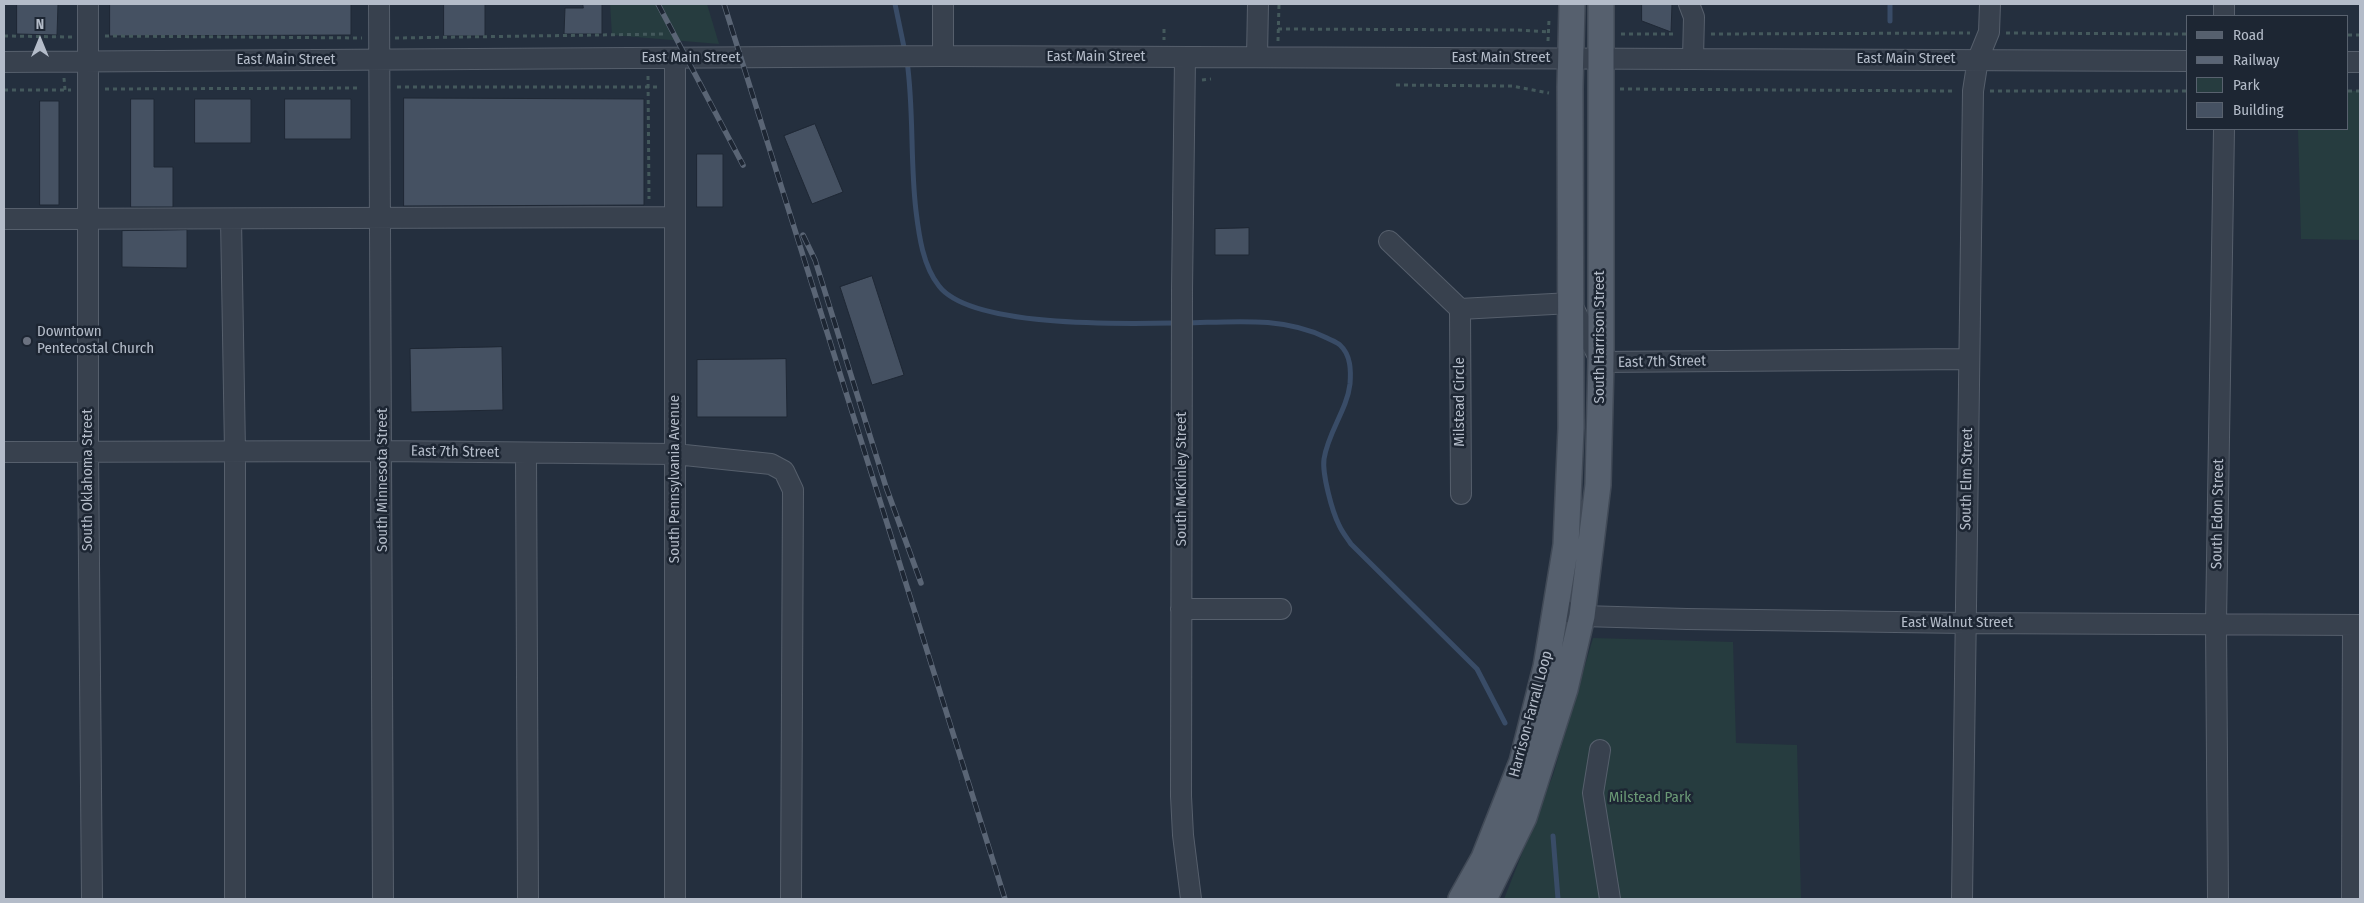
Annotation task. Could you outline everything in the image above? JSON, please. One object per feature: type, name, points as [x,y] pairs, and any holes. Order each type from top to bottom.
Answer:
[{"type":"main road","name":"South Harrison Street","points":[[1555,608],[1567,526],[1571,428],[1570,87],[1572,4]]},
{"type":"main road","name":"South Harrison Street","points":[[1582,616],[1598,485],[1601,362],[1601,4]]},
{"type":"main road","name":"Harrison-Farrall Loop","points":[[1461,899],[1484,858],[1522,762],[1546,667],[1555,608]]},
{"type":"main road","name":"Harrison-Farrall Loop","points":[[1484,899],[1524,817],[1565,689],[1582,616]]},
{"type":"street","name":"South Oklahoma Street","points":[[88,4],[88,451],[92,899]]},
{"type":"street","name":"South Minnesota Street","points":[[379,4],[383,451],[383,899]]},
{"type":"street","points":[[939,56],[943,4]]},
{"type":"street","points":[[1257,57],[1258,4]]},
{"type":"street","points":[[1690,4],[1694,17],[1693,58]]},
{"type":"street","name":"South Elm Street","points":[[1962,899],[1964,623],[1973,91],[1978,60],[1989,32],[1990,4]]},
{"type":"street","name":"East Main Street","points":[[4,62],[939,56],[2186,61]]},
{"type":"street","name":"South Pennsylvania Avenue","points":[[674,899],[675,58]]},
{"type":"street","name":"South McKinley Street","points":[[1185,58],[1182,290],[1181,796],[1183,835],[1191,899]]},
{"type":"street","name":"South Edon Street","points":[[2218,899],[2216,623],[2224,130]]},
{"type":"street","points":[[4,219],[675,217]]},
{"type":"street","points":[[231,219],[235,451],[235,899]]},
{"type":"street","points":[[1389,242],[1460,309],[1571,303]]},
{"type":"street","name":"East 7th Street","points":[[1571,303],[1601,362],[1968,359]]},
{"type":"street","name":"Milstead Circle","points":[[1460,309],[1461,494]]},
{"type":"street","name":"East 7th Street","points":[[4,452],[383,451],[674,454],[771,464],[784,471],[793,490],[791,899]]},
{"type":"street","points":[[526,453],[528,899]]},
{"type":"street","name":"East Walnut Street","points":[[1555,608],[1582,616],[1964,623],[2357,625]]},
{"type":"street","points":[[1181,609],[1281,609]]},
{"type":"street","points":[[2352,899],[2357,625]]},
{"type":"street","points":[[1600,750],[1593,793],[1610,899]]},
{"type":"path","name":"East Main Street","points":[[1278,29],[1572,32]]},
{"type":"path","name":"East Main Street","points":[[1601,30],[1621,34],[1989,32],[2186,34]]},
{"type":"path","points":[[4,36],[379,38],[665,34]]},
{"type":"path","points":[[648,35],[649,202]]},
{"type":"path","name":"East Main Street","points":[[1396,85],[1512,86],[1548,93],[1570,87]]},
{"type":"path","points":[[4,90],[675,87]]},
{"type":"path","name":"East Main Street","points":[[1601,88],[2186,91]]},
{"type":"green space","points":[[610,4],[707,4],[719,44],[612,35]]},
{"type":"green space","points":[[2349,91],[2360,91],[2360,240],[2301,239],[2298,130],[2349,130]]},
{"type":"green space","name":"Milstead Park","points":[[1593,638],[1733,642],[1736,743],[1797,745],[1801,899],[1504,899],[1553,775]]},
{"type":"building","points":[[17,4],[58,4],[57,35],[17,34]]},
{"type":"building","points":[[110,4],[351,4],[351,35],[110,36]]},
{"type":"building","points":[[444,4],[485,4],[485,36],[444,36]]},
{"type":"building","points":[[583,4],[602,4],[602,34],[564,34],[565,8],[583,8]]},
{"type":"building","points":[[1642,4],[1672,4],[1671,32],[1642,21]]},
{"type":"building","points":[[404,98],[644,99],[644,205],[404,206]]},
{"type":"building","points":[[131,99],[154,99],[154,167],[173,167],[173,207],[131,207]]},
{"type":"building","points":[[195,99],[251,99],[251,143],[195,143]]},
{"type":"building","points":[[285,99],[351,99],[351,139],[285,139]]},
{"type":"building","points":[[40,101],[59,101],[59,205],[40,205]]},
{"type":"building","points":[[815,124],[843,192],[812,204],[784,136]]},
{"type":"building","points":[[697,154],[723,154],[723,207],[697,207]]},
{"type":"building","points":[[1249,228],[1249,255],[1215,255],[1215,229]]},
{"type":"building","points":[[187,230],[187,268],[122,267],[122,231]]},
{"type":"building","points":[[872,276],[904,375],[872,385],[840,287]]},
{"type":"building","points":[[502,347],[503,410],[411,412],[410,349]]},
{"type":"building","points":[[786,359],[787,417],[697,417],[697,360]]},
{"type":"waterway","points":[[895,4],[905,52]]},
{"type":"waterway","points":[[1890,4],[1890,21]]},
{"type":"waterway","points":[[907,61],[911,98],[913,173],[917,221],[925,260],[939,286],[956,300],[982,310],[1015,316],[1050,321],[1087,323],[1177,323]]},
{"type":"waterway","points":[[1185,323],[1275,323],[1310,331],[1336,342],[1344,349],[1350,363],[1350,384],[1324,459],[1326,483],[1336,519],[1351,544],[1477,669],[1505,723]]},
{"type":"waterway","points":[[1553,836],[1558,899]]},
{"type":"railway","points":[[658,4],[743,165]]},
{"type":"railway","points":[[724,4],[1005,899]]},
{"type":"railway","points":[[803,235],[815,260],[886,487],[921,583]]},
{"type":"place","name":"Downtown Pentecostal Church","points":[[27,341]]}]
